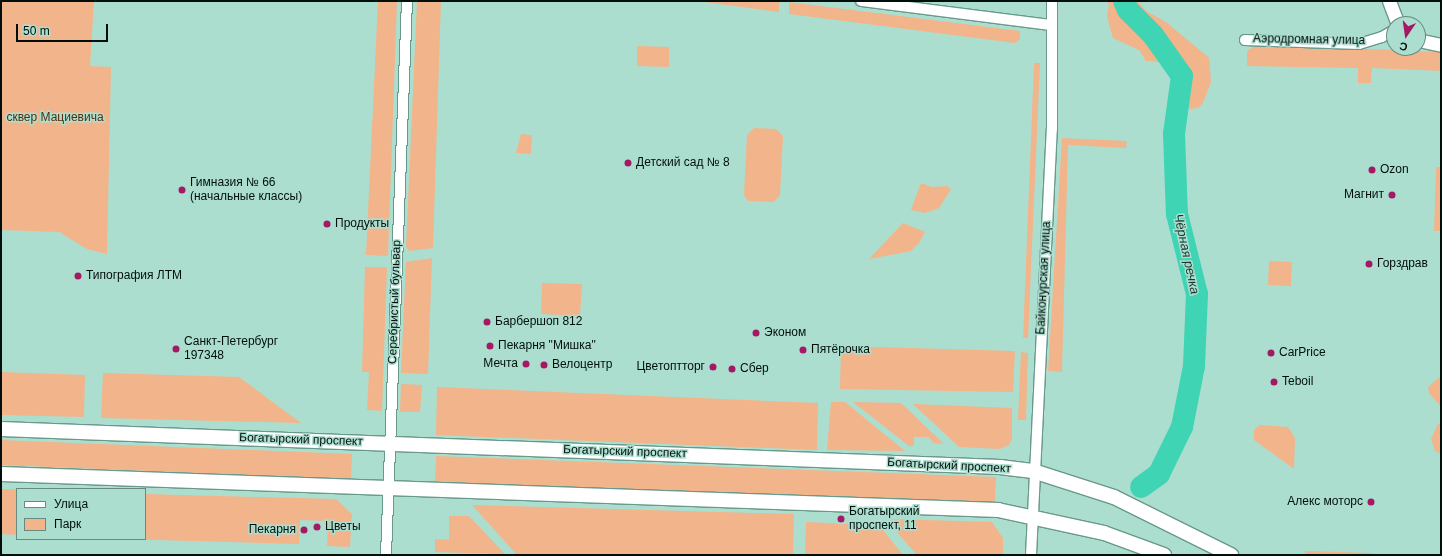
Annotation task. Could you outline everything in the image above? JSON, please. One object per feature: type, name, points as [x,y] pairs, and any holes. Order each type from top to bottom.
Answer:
[{"type":"main road","name":"Богатырский проспект","points":[[1,429],[1000,467],[1033,471],[1114,497],[1231,555]]},
{"type":"main road","points":[[1,474],[998,510],[1033,516],[1104,533],[1164,555]]},
{"type":"street","name":"Серебристый бульвар","points":[[386,555],[407,1]]},
{"type":"street","points":[[861,1],[1051,25]]},
{"type":"street","name":"Байконурская улица","points":[[1031,555],[1033,471],[1052,129],[1052,1]]},
{"type":"street","points":[[1390,1],[1395,16]]},
{"type":"street","name":"Аэродромная улица","points":[[1245,40],[1359,44],[1386,35]]},
{"type":"street","points":[[1426,42],[1441,45]]},
{"type":"green space","name":"сквер Мациевича","points":[[1,1],[94,1],[90,66],[111,67],[107,254],[87,249],[59,232],[1,230]]},
{"type":"green space","points":[[378,1],[397,1],[388,256],[366,255]]},
{"type":"green space","points":[[417,1],[441,1],[433,248],[409,251],[406,247]]},
{"type":"green space","points":[[698,1],[779,1],[779,12]]},
{"type":"green space","points":[[1106,1],[1138,1],[1146,11],[1166,22],[1209,58],[1211,82],[1203,103],[1198,108],[1191,109],[1177,104],[1174,96],[1177,76],[1162,62],[1146,61],[1139,50],[1113,38],[1107,17],[1109,4]]},
{"type":"green space","points":[[789,2],[1020,31],[1020,39],[1015,43],[789,14]]},
{"type":"green space","points":[[1258,44],[1386,50],[1386,56],[1426,56],[1426,51],[1441,52],[1441,71],[1372,68],[1371,83],[1358,83],[1358,68],[1247,66],[1247,51]]},
{"type":"green space","points":[[637,46],[669,47],[669,67],[637,66]]},
{"type":"green space","points":[[1034,63],[1040,63],[1028,338],[1023,338]]},
{"type":"green space","points":[[754,128],[776,129],[783,136],[780,195],[774,202],[748,201],[744,195],[747,135]]},
{"type":"green space","points":[[521,134],[532,135],[531,154],[516,153]]},
{"type":"green space","points":[[1062,138],[1127,141],[1126,148],[1068,145],[1062,372],[1048,371]]},
{"type":"green space","points":[[1436,167],[1441,167],[1441,231],[1434,231]]},
{"type":"green space","points":[[921,183],[932,187],[947,186],[951,189],[939,208],[925,213],[911,210]]},
{"type":"green space","points":[[903,223],[925,232],[919,243],[911,251],[869,259]]},
{"type":"green space","points":[[432,258],[428,374],[401,373],[406,262]]},
{"type":"green space","points":[[1269,261],[1292,262],[1291,286],[1268,285]]},
{"type":"green space","points":[[365,267],[387,267],[382,411],[367,410],[369,372],[362,372]]},
{"type":"green space","points":[[542,283],[582,284],[580,316],[541,314]]},
{"type":"green space","points":[[841,346],[1015,351],[1013,392],[840,389]]},
{"type":"green space","points":[[1021,352],[1028,353],[1026,420],[1018,420]]},
{"type":"green space","points":[[1,372],[85,375],[84,417],[1,415]]},
{"type":"green space","points":[[103,373],[239,377],[301,423],[101,418]]},
{"type":"green space","points":[[1441,376],[1441,407],[1429,393],[1428,387]]},
{"type":"green space","points":[[401,384],[422,385],[420,412],[400,412]]},
{"type":"green space","points":[[437,387],[818,403],[817,450],[436,435]]},
{"type":"green space","points":[[831,402],[845,402],[905,451],[827,450]]},
{"type":"green space","points":[[853,402],[901,403],[944,444],[933,443],[929,437],[914,437],[914,446],[909,446]]},
{"type":"green space","points":[[913,404],[1012,408],[1012,439],[1009,445],[1000,449],[959,447]]},
{"type":"green space","points":[[1438,424],[1441,424],[1441,454],[1435,451],[1431,439]]},
{"type":"green space","points":[[1260,425],[1288,427],[1295,438],[1294,469],[1254,440],[1254,430]]},
{"type":"green space","points":[[1,440],[352,454],[351,479],[1,465]]},
{"type":"green space","points":[[436,456],[996,477],[995,503],[435,482]]},
{"type":"green space","points":[[1,489],[16,489],[16,535],[1,534]]},
{"type":"green space","points":[[146,494],[336,499],[352,514],[350,547],[327,546],[328,521],[300,520],[299,544],[146,540]]},
{"type":"green space","points":[[472,505],[794,514],[793,555],[517,555]]},
{"type":"green space","points":[[449,516],[469,516],[505,554],[435,552],[435,539],[449,540]]},
{"type":"green space","points":[[891,519],[992,522],[1003,538],[1003,555],[917,555],[892,527]]},
{"type":"green space","points":[[806,522],[879,525],[903,555],[805,555]]},
{"type":"green space","points":[[1305,551],[1373,553],[1377,555],[1305,555]]},
{"type":"waterway","name":"Чёрная речка","points":[[1124,1],[1128,10],[1153,35],[1182,76],[1174,134],[1177,214],[1197,294],[1194,366],[1182,427],[1159,474],[1141,487]]},
{"type":"place","name":"Детский сад № 8","points":[[628,163]]},
{"type":"place","name":"Ozon","points":[[1372,170]]},
{"type":"place","name":"Гимназия № 66 (начальные классы)","points":[[182,190]]},
{"type":"place","name":"Магнит","points":[[1392,195]]},
{"type":"place","name":"Продукты","points":[[327,224]]},
{"type":"place","name":"Горздрав","points":[[1369,264]]},
{"type":"place","name":"Типография ЛТМ","points":[[78,276]]},
{"type":"place","name":"Барбершоп 812","points":[[487,322]]},
{"type":"place","name":"Эконом","points":[[756,333]]},
{"type":"place","name":"Пекарня \"Мишка\"","points":[[490,346]]},
{"type":"place","name":"Санкт-Петербург 197348","points":[[176,349]]},
{"type":"place","name":"Пятёрочка","points":[[803,350]]},
{"type":"place","name":"CarPrice","points":[[1271,353]]},
{"type":"place","name":"Мечта","points":[[526,364]]},
{"type":"place","name":"Велоцентр","points":[[544,365]]},
{"type":"place","name":"Цветоптторг","points":[[713,367]]},
{"type":"place","name":"Сбер","points":[[732,369]]},
{"type":"place","name":"Teboil","points":[[1274,382]]},
{"type":"place","name":"Алекс моторс","points":[[1371,502]]},
{"type":"place","name":"Богатырский проспект, 11","points":[[841,519]]},
{"type":"place","name":"Цветы","points":[[317,527]]},
{"type":"place","name":"Пекарня","points":[[304,530]]}]
